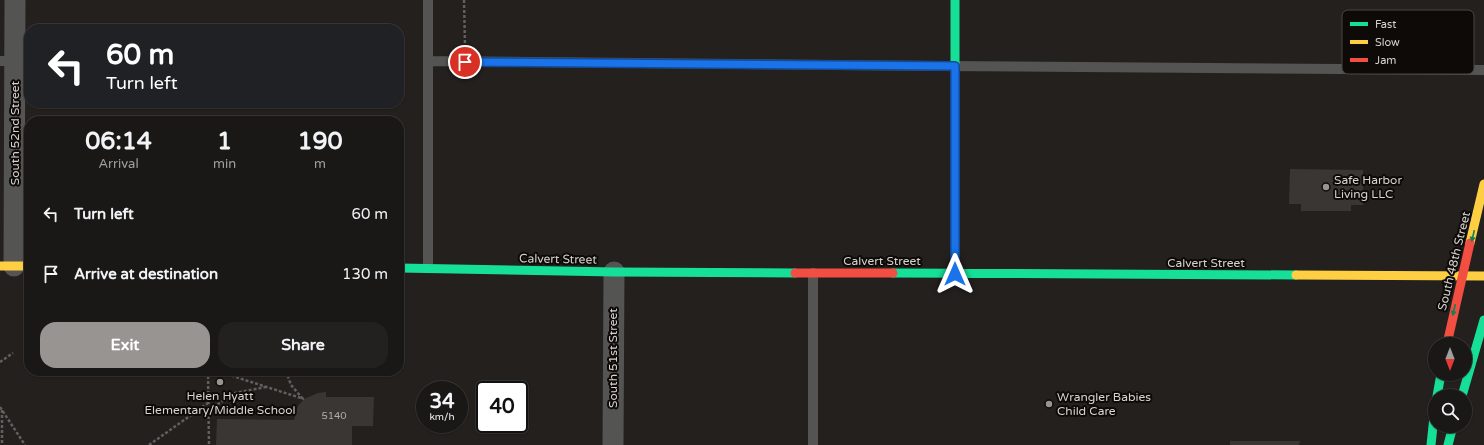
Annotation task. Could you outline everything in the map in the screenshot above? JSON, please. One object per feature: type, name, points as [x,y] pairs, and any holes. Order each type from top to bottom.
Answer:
[{"type":"street","name":"South 52nd Street","points":[[14,266],[7,61],[15,0]]},
{"type":"street","points":[[955,0],[955,274]]},
{"type":"street","name":"South 48th Street","points":[[1448,337],[1454,309],[1464,276],[1484,184]]},
{"type":"street","name":"Calvert Street","points":[[404,268],[614,272],[1484,276]]},
{"type":"street","name":"South 51st Street","points":[[613,445],[614,272]]},
{"type":"street","points":[[1464,389],[1484,320]]},
{"type":"street","points":[[1431,445],[1432,433]]},
{"type":"street","points":[[1448,445],[1451,433]]},
{"type":"lane","points":[[428,0],[428,268]]},
{"type":"lane","points":[[428,61],[1342,69]]},
{"type":"lane","points":[[1474,70],[1484,70]]},
{"type":"lane","points":[[813,273],[813,445]]},
{"type":"path","points":[[464,0],[465,62]]},
{"type":"path","points":[[0,362],[13,353]]},
{"type":"path","points":[[208,376],[209,445]]},
{"type":"path","points":[[232,376],[304,399],[291,386],[288,376]]},
{"type":"path","points":[[208,410],[235,393],[266,387]]},
{"type":"path","points":[[149,445],[208,403]]},
{"type":"path","points":[[1,408],[2,445]]},
{"type":"path","points":[[1,408],[25,445]]},
{"type":"building","name":"Safe Harbor Living LLC","points":[[1290,169],[1363,170],[1363,205],[1351,205],[1351,211],[1301,211],[1301,204],[1289,204]]},
{"type":"building","name":"Helen Hyatt Elementary/Middle School","points":[[326,392],[326,397],[374,397],[373,426],[352,426],[352,445],[216,445],[217,419],[294,420],[298,406],[304,399],[318,393]]},
{"type":"building","points":[[1230,441],[1300,441],[1299,445],[1230,445]]},
{"type":"traffic: fast","points":[[955,0],[955,274]]},
{"type":"traffic: fast","points":[[404,268],[614,272],[795,273]]},
{"type":"traffic: fast","points":[[893,273],[1296,275]]},
{"type":"traffic: fast","points":[[1464,389],[1484,320]]},
{"type":"traffic: fast","points":[[1438,389],[1440,381]]},
{"type":"traffic: fast","points":[[1431,445],[1432,433]]},
{"type":"traffic: fast","points":[[1448,445],[1451,433]]},
{"type":"traffic: slow","points":[[1470,243],[1484,184]]},
{"type":"traffic: slow","points":[[0,266],[24,266]]},
{"type":"traffic: slow","points":[[1296,275],[1484,276]]},
{"type":"traffic: jam","points":[[1449,337],[1470,243]]},
{"type":"traffic: jam","points":[[795,273],[893,273]]},
{"type":"place","name":"Safe Harbor Living LLC","points":[[1326,187]]},
{"type":"place","name":"Helen Hyatt Elementary/Middle School","points":[[220,382]]},
{"type":"place","name":"Wrangler Babies Child Care","points":[[1049,404]]},
{"type":"route","points":[[465,62],[955,66],[955,274]]}]
